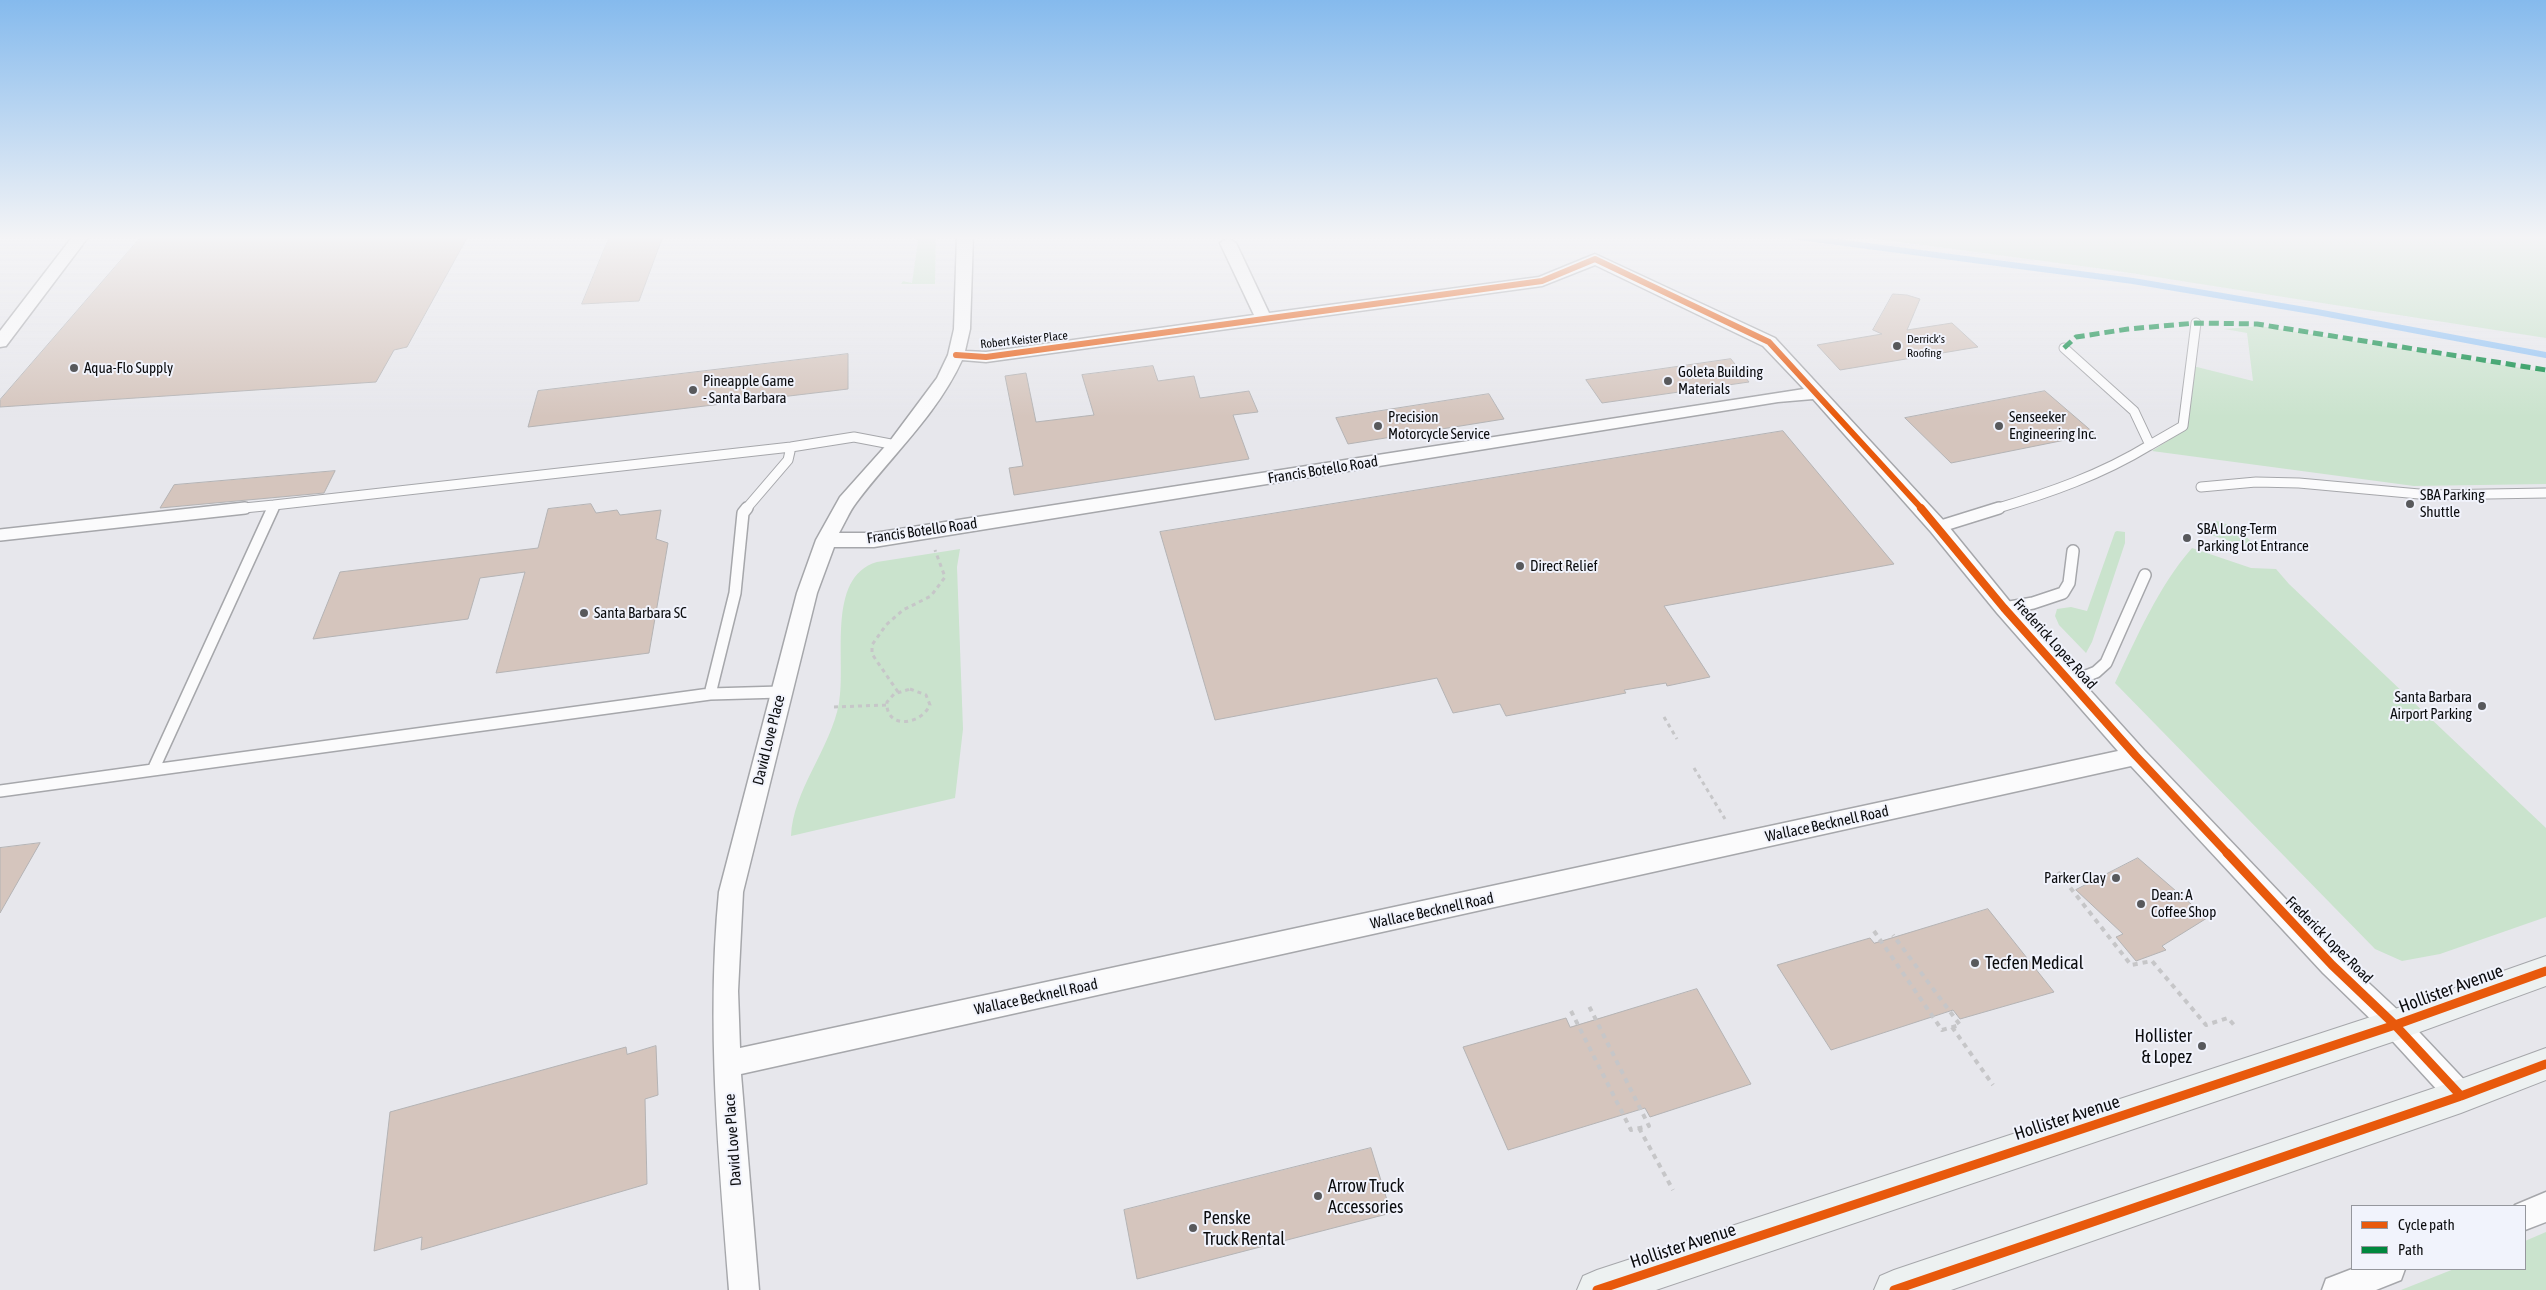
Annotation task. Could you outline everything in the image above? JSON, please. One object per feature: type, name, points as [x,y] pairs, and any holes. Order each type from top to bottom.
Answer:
[{"type":"main road","name":"Hollister Avenue","points":[[1597,1290],[2395,1025],[2546,971]]},
{"type":"main road","points":[[1894,1290],[2461,1096],[2546,1064]]},
{"type":"street","points":[[0,342],[35,296]]},
{"type":"street","name":"David Love Place","points":[[744,1290],[727,1064],[724,982],[725,938],[730,892],[807,593],[826,540],[846,501],[896,445],[945,378],[956,355],[962,329],[963,296]]},
{"type":"street","points":[[1253,296],[1264,320]]},
{"type":"street","name":"Robert Keister Place","points":[[956,355],[986,357],[1434,296]]},
{"type":"street","name":"Frederick Lopez Road","points":[[1673,296],[1769,342],[1818,393],[1938,527],[2004,608],[2136,756],[2332,965],[2395,1025],[2461,1096]]},
{"type":"street","name":"Francis Botello Road","points":[[826,540],[874,540],[1768,399],[1818,393]]},
{"type":"street","name":"Wallace Becknell Road","points":[[727,1064],[2053,774],[2100,766],[2136,756]]},
{"type":"street","points":[[2526,1215],[2546,1207]]},
{"type":"street","points":[[2337,1290],[2387,1270]]},
{"type":"lane","points":[[1938,527],[2094,476],[2130,460],[2150,445],[2183,426],[2196,323]]},
{"type":"lane","points":[[2064,348],[2134,411],[2150,445]]},
{"type":"lane","points":[[0,535],[791,447],[854,437],[896,445]]},
{"type":"lane","points":[[710,694],[734,593],[743,513],[788,460],[791,447]]},
{"type":"lane","points":[[2201,487],[2270,482],[2430,495],[2546,493]]},
{"type":"lane","points":[[153,770],[274,505]]},
{"type":"lane","points":[[2004,608],[2033,603],[2063,593],[2069,583],[2073,551]]},
{"type":"lane","points":[[2071,682],[2096,672],[2106,663],[2145,576]]},
{"type":"lane","points":[[0,791],[710,694],[781,692]]},
{"type":"path","points":[[898,692],[872,654],[872,644],[886,626],[903,610],[931,596],[941,585],[946,577],[935,550]]},
{"type":"path","points":[[910,689],[920,690],[928,695],[931,702],[928,710],[916,719],[901,722],[892,719],[887,713],[886,705],[888,700],[898,692],[910,689]]},
{"type":"path","points":[[834,707],[886,705]]},
{"type":"path","points":[[1664,717],[1677,740]]},
{"type":"path","points":[[1694,768],[1725,819]]},
{"type":"path","points":[[2058,872],[2132,965],[2152,961],[2206,1025],[2228,1018],[2234,1025]]},
{"type":"path","points":[[1874,931],[1942,1030],[1960,1025],[1893,935]]},
{"type":"path","points":[[1571,1011],[1631,1130],[1649,1126],[1589,1006]]},
{"type":"path","points":[[1952,1027],[1993,1085]]},
{"type":"path","points":[[1639,1128],[1673,1190]]},
{"type":"green space","points":[[2279,296],[2546,296],[2546,338]]},
{"type":"green space","points":[[2260,326],[2546,372],[2546,484],[2414,486],[2152,451],[2186,429],[2193,366],[2253,381],[2247,333],[2224,329]]},
{"type":"green space","points":[[2217,521],[2238,528],[2260,551],[2202,532],[2205,524]]},
{"type":"green space","points":[[2115,532],[2125,532],[2125,543],[2092,642],[2086,653],[2059,625],[2055,616],[2057,609],[2071,607],[2087,611]]},
{"type":"green space","points":[[2192,548],[2251,568],[2276,569],[2289,584],[2546,828],[2546,917],[2440,954],[2402,961],[2375,949],[2115,683],[2158,596]]},
{"type":"green space","points":[[960,549],[957,567],[963,729],[955,798],[791,836],[798,802],[835,720],[839,703],[842,623],[844,602],[850,585],[861,571],[877,562]]},
{"type":"green space","points":[[2546,1232],[2546,1290],[2401,1290],[2451,1270],[2526,1270],[2526,1241]]},
{"type":"building","points":[[90,296],[435,296],[407,347],[394,350],[376,382],[0,407],[0,400]]},
{"type":"building","points":[[585,296],[641,296],[639,301],[582,304]]},
{"type":"building","points":[[1892,296],[1911,296],[1920,299],[1907,330],[1952,323],[1978,347],[1840,370],[1817,345],[1882,334],[1873,330]]},
{"type":"building","name":"Pineapple Game - Santa Barbara","points":[[848,354],[848,389],[528,427],[538,391]]},
{"type":"building","name":"Goleta Building Materials","points":[[1731,359],[1749,382],[1602,403],[1586,380]]},
{"type":"building","points":[[1153,366],[1158,381],[1194,376],[1200,398],[1249,391],[1258,412],[1233,415],[1249,459],[1014,495],[1009,468],[1023,466],[1005,376],[1026,373],[1036,422],[1094,415],[1082,375]]},
{"type":"building","points":[[2045,391],[2095,434],[1951,463],[1905,418]]},
{"type":"building","points":[[1489,394],[1504,419],[1348,444],[1336,418]]},
{"type":"building","points":[[1783,431],[1894,564],[1664,606],[1710,677],[1667,686],[1666,683],[1624,690],[1626,693],[1506,716],[1500,704],[1453,713],[1437,678],[1215,720],[1160,532]]},
{"type":"building","points":[[335,471],[324,493],[160,508],[174,485]]},
{"type":"building","name":"Santa Barbara SC","points":[[591,504],[596,513],[617,510],[620,515],[661,510],[656,539],[668,543],[649,653],[496,673],[525,572],[480,578],[468,619],[313,639],[340,572],[538,548],[548,509]]},
{"type":"building","points":[[40,843],[0,913],[0,848]]},
{"type":"building","name":"Dean: A Coffee Shop","points":[[2138,858],[2207,918],[2162,946],[2166,950],[2136,961],[2116,937],[2123,934],[2076,890]]},
{"type":"building","points":[[1988,909],[2054,992],[1960,1019],[1953,1010],[1831,1050],[1777,965],[1870,938],[1874,943]]},
{"type":"building","points":[[1697,989],[1751,1084],[1650,1117],[1645,1108],[1508,1150],[1463,1047],[1566,1018],[1570,1027]]},
{"type":"building","points":[[656,1046],[658,1095],[645,1099],[647,1184],[421,1250],[422,1237],[374,1251],[390,1112],[626,1047],[627,1054]]},
{"type":"building","points":[[1371,1148],[1391,1213],[1137,1279],[1124,1210]]},
{"type":"waterway","points":[[2223,296],[2546,355]]},
{"type":"marked path","points":[[2064,348],[2076,337],[2128,329],[2196,323],[2257,324],[2546,370]]},
{"type":"cycle path","points":[[956,355],[986,357],[1431,296]]},
{"type":"cycle path","points":[[1673,296],[1769,342],[1830,406],[1938,527],[2004,608],[2136,756],[2332,965],[2395,1025],[2461,1096]]},
{"type":"cycle path","points":[[1597,1290],[2395,1025],[2546,971]]},
{"type":"cycle path","points":[[1894,1290],[2461,1096],[2546,1064]]},
{"type":"place","name":"Derrick's Roofing","points":[[1897,346]]},
{"type":"place","name":"Aqua-Flo Supply","points":[[74,368]]},
{"type":"place","name":"Goleta Building Materials","points":[[1668,381]]},
{"type":"place","name":"Pineapple Game - Santa Barbara","points":[[693,390]]},
{"type":"place","name":"Precision Motorcycle Service","points":[[1378,426]]},
{"type":"place","name":"Senseeker Engineering Inc.","points":[[1999,426]]},
{"type":"place","name":"SBA Parking Shuttle","points":[[2410,504]]},
{"type":"place","name":"SBA Long-Term Parking Lot Entrance","points":[[2187,538]]},
{"type":"place","name":"Direct Relief","points":[[1520,566]]},
{"type":"place","name":"Santa Barbara SC","points":[[584,613]]},
{"type":"place","name":"Santa Barbara Airport Parking","points":[[2482,706]]},
{"type":"place","name":"Parker Clay","points":[[2116,878]]},
{"type":"place","name":"Dean: A Coffee Shop","points":[[2141,904]]},
{"type":"place","name":"Tecfen Medical","points":[[1975,963]]},
{"type":"place","name":"Hollister & Lopez","points":[[2202,1046]]},
{"type":"place","name":"Arrow Truck Accessories","points":[[1318,1196]]},
{"type":"place","name":"Penske Truck Rental","points":[[1193,1228]]}]
